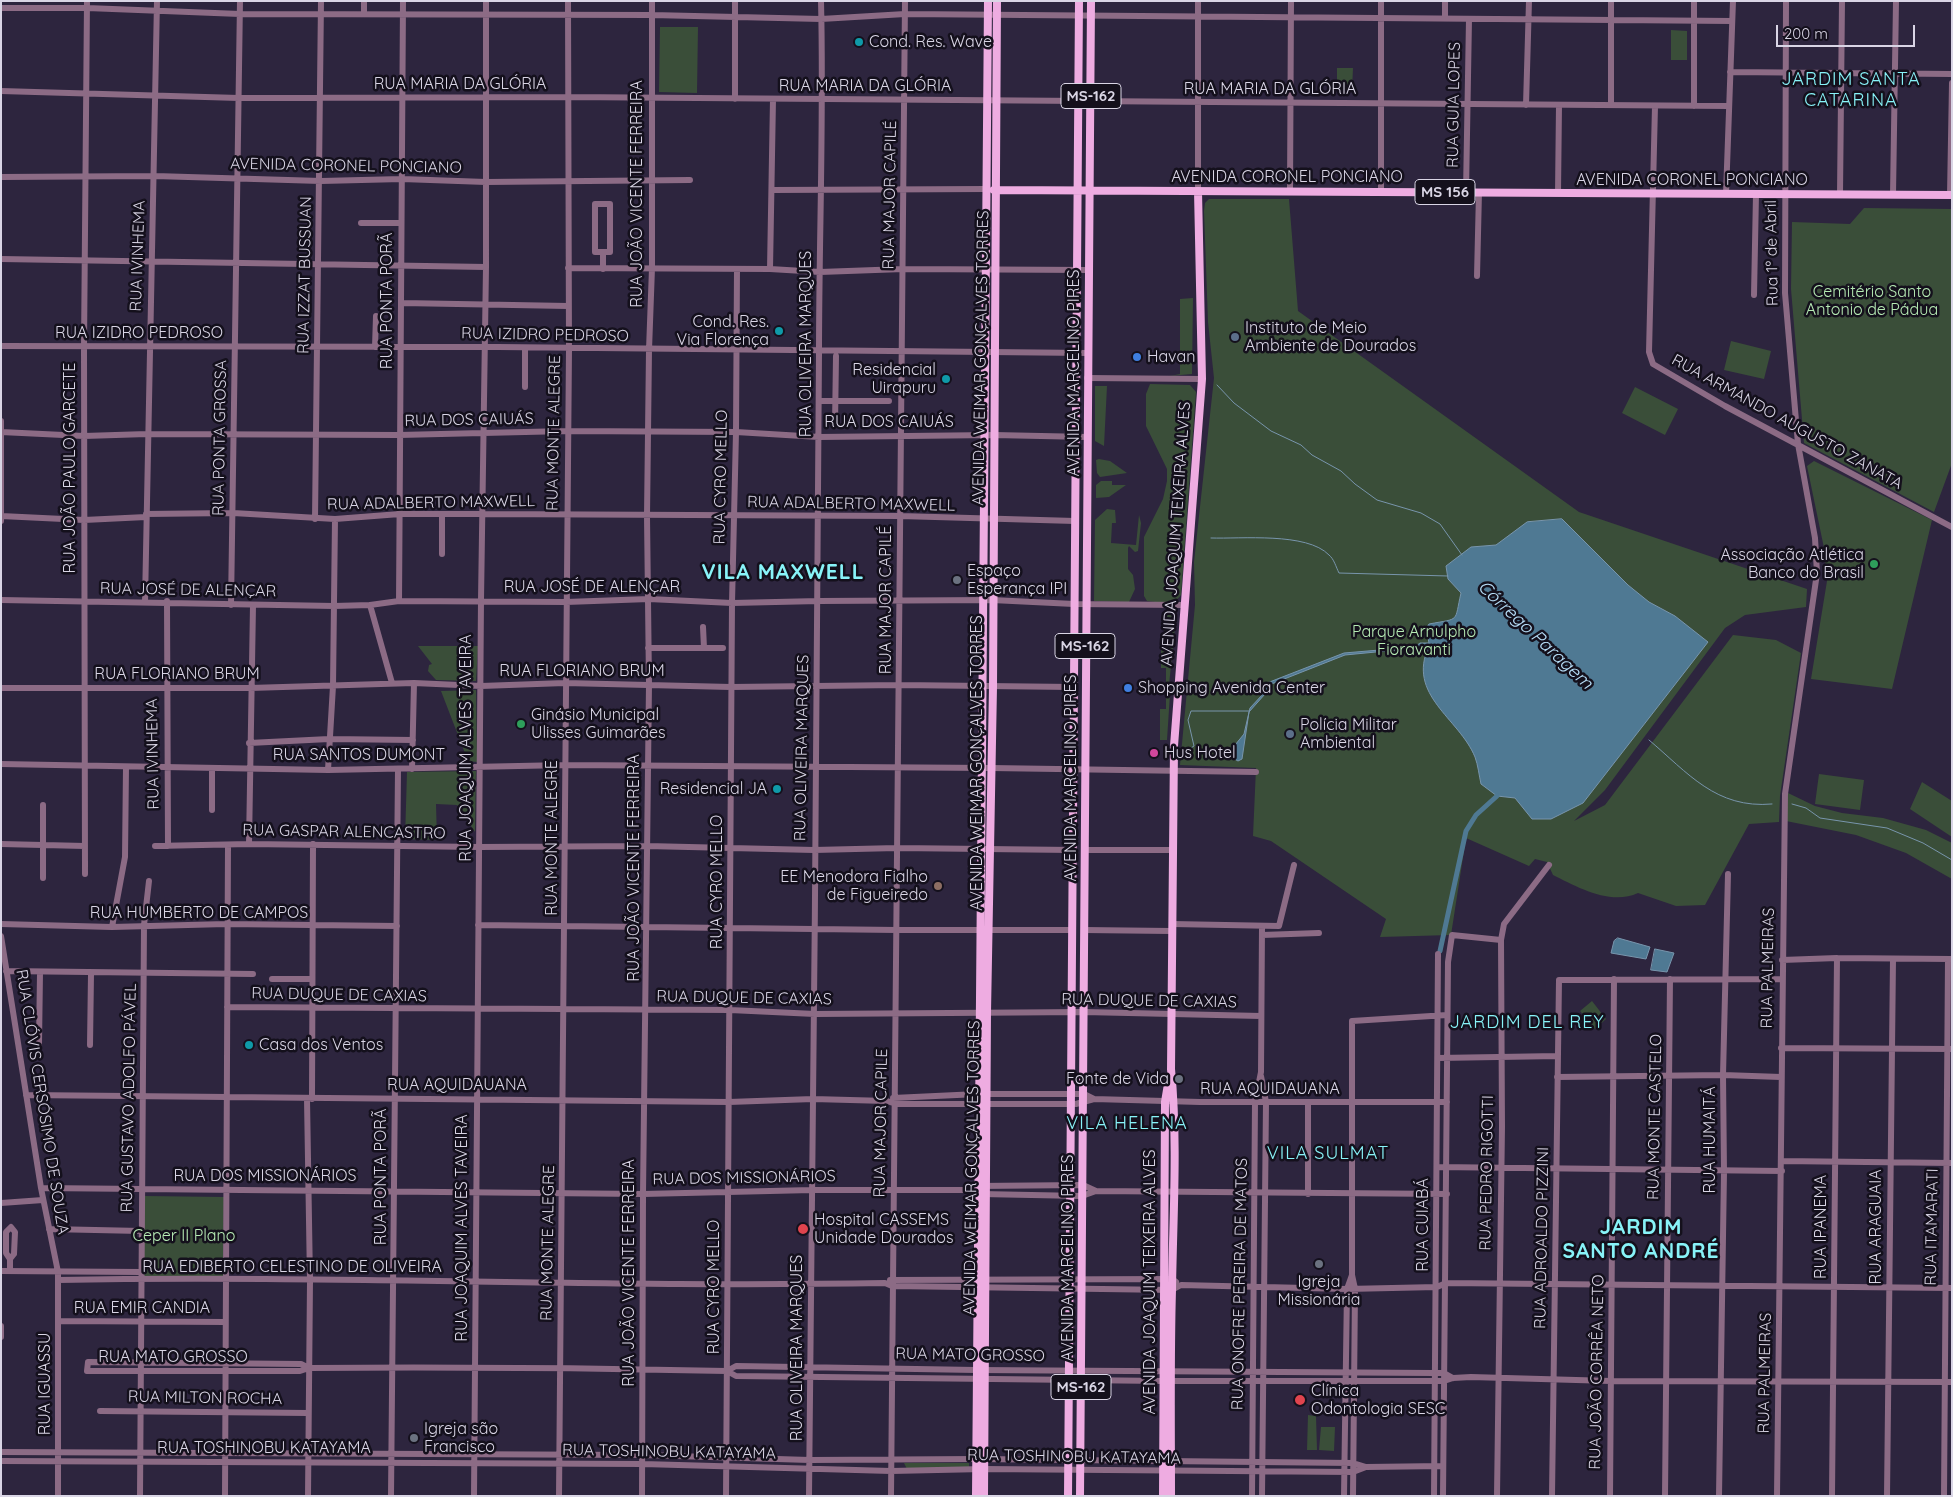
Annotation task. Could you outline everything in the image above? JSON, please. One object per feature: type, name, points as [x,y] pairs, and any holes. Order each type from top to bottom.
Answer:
[{"type":"main road","name":"AVENIDA WEIMAR GONÇALVES TORRES","points":[[984,1496],[980,1459],[979,1380],[983,1104],[987,1094],[990,929],[995,352],[987,190],[988,1]]},
{"type":"main road","name":"AVENIDA WEIMAR GONÇALVES TORRES","points":[[983,1104],[978,1094],[985,352],[997,190],[995,101],[997,1]]},
{"type":"main road","name":"AVENIDA MARCELINO PIRES","points":[[1068,1496],[1079,1]]},
{"type":"main road","name":"AVENIDA MARCELINO PIRES","points":[[1080,1496],[1091,1]]},
{"type":"main road","name":"AVENIDA CORONEL PONCIANO","points":[[987,190],[1951,195]]},
{"type":"main road","name":"AVENIDA JOAQUIM TEIXEIRA ALVES","points":[[1168,1279],[1176,1192],[1174,1102],[1171,1069],[1173,772],[1202,379],[1198,191]]},
{"type":"main road","points":[[1075,521],[1087,521]]},
{"type":"main road","points":[[1073,850],[1085,850]]},
{"type":"main road","points":[[1073,930],[1084,930]]},
{"type":"main road","name":"AVENIDA JOAQUIM TEIXEIRA ALVES","points":[[1171,1069],[1165,1102],[1165,1192],[1172,1372],[1172,1496]]},
{"type":"main road","name":"AVENIDA JOAQUIM TEIXEIRA ALVES","points":[[1163,1496],[1163,1372],[1168,1290]]},
{"type":"main road","name":"AVENIDA WEIMAR GONÇALVES TORRES","points":[[976,1496],[981,1469]]},
{"type":"street","name":"RUA IVINHEMA","points":[[144,602],[149,347],[155,176],[157,1]]},
{"type":"street","name":"RUA PONTA GROSSA","points":[[230,605],[240,1]]},
{"type":"street","name":"RUA IZZAT BUSSUAN","points":[[315,518],[321,1]]},
{"type":"street","points":[[364,1],[364,14]]},
{"type":"street","name":"RUA PONTA PORÃ","points":[[399,600],[399,435],[402,347],[401,223],[404,98],[403,1]]},
{"type":"street","name":"RUA JOAQUIM ALVES TAVEIRA","points":[[474,1496],[480,686],[486,268],[486,1]]},
{"type":"street","name":"RUA MONTE ALEGRE","points":[[560,1496],[560,1369],[564,1193],[562,1100],[565,1011],[566,514],[569,349],[567,182],[568,1]]},
{"type":"street","name":"RUA JOÃO VICENTE FERREIRA","points":[[642,1496],[643,1194],[649,684],[649,350],[652,268],[652,1]]},
{"type":"street","points":[[735,1],[735,99]]},
{"type":"street","name":"RUA OLIVEIRA MARQUES","points":[[809,1496],[815,1014],[814,850],[819,601],[821,1]]},
{"type":"street","name":"RUA MAJOR CAPILÉ","points":[[898,930],[897,848],[903,188],[906,100],[905,1]]},
{"type":"street","name":"AVENIDA JOAQUIM TEIXEIRA ALVES","points":[[1198,1],[1198,191]]},
{"type":"street","points":[[1290,191],[1291,1]]},
{"type":"street","points":[[1381,1],[1381,192]]},
{"type":"street","name":"RUA GUIA LOPES","points":[[1445,1],[1445,18]]},
{"type":"street","points":[[1526,105],[1528,1]]},
{"type":"street","points":[[1611,1],[1611,105]]},
{"type":"street","points":[[1694,1],[1694,106]]},
{"type":"street","points":[[1726,194],[1733,1]]},
{"type":"street","name":"Rua 1º de Abril","points":[[1786,1],[1785,292],[1798,444]]},
{"type":"street","points":[[1840,194],[1842,1]]},
{"type":"street","points":[[1893,195],[1896,1]]},
{"type":"street","points":[[1,8],[87,5],[157,11],[240,14],[652,15],[822,19],[906,14],[1732,21]]},
{"type":"street","name":"RUA JOÃO PAULO GARCETE","points":[[85,874],[84,347],[87,5]]},
{"type":"street","name":"RUA GUIA LOPES","points":[[1466,192],[1469,19]]},
{"type":"street","points":[[1730,72],[1952,74]]},
{"type":"street","points":[[1951,195],[1952,83]]},
{"type":"street","name":"RUA MARIA DA GLÓRIA","points":[[1,91],[239,98],[568,97],[1729,106]]},
{"type":"street","points":[[770,269],[773,99]]},
{"type":"street","points":[[1558,193],[1559,105]]},
{"type":"street","name":"RUA ARMANDO AUGUSTO ZANATA","points":[[1655,106],[1649,352],[1653,364],[1814,454],[1952,527]]},
{"type":"street","name":"AVENIDA CORONEL PONCIANO","points":[[1,177],[86,178],[155,176],[320,181],[402,179],[486,182],[690,180]]},
{"type":"street","name":"AVENIDA CORONEL PONCIANO","points":[[772,190],[903,188],[987,190]]},
{"type":"street","points":[[1477,276],[1479,192]]},
{"type":"street","points":[[1754,295],[1756,194]]},
{"type":"street","points":[[595,204],[610,204],[610,252],[603,252],[595,252],[595,204]]},
{"type":"street","points":[[361,223],[401,223]]},
{"type":"street","points":[[603,252],[603,269]]},
{"type":"street","points":[[1,259],[319,265],[402,264],[486,268]]},
{"type":"street","points":[[568,268],[770,269],[820,272],[903,269],[1088,270]]},
{"type":"street","name":"RUA CYRO MELLO","points":[[726,1496],[732,849],[732,603],[737,269]]},
{"type":"street","points":[[402,303],[568,306]]},
{"type":"street","points":[[375,347],[376,316]]},
{"type":"street","name":"RUA IZIDRO PEDROSO","points":[[1,346],[484,347],[1088,353]]},
{"type":"street","points":[[525,348],[525,387]]},
{"type":"street","points":[[835,426],[836,356]]},
{"type":"street","points":[[1087,378],[1202,379]]},
{"type":"street","points":[[819,401],[889,401]]},
{"type":"street","points":[[1,421],[1,521]]},
{"type":"street","name":"RUA DOS CAIUÁS","points":[[1,432],[84,436],[147,434],[399,435],[567,431],[736,432],[819,436],[994,435],[1088,437]]},
{"type":"street","name":"RUA PALMEIRAS","points":[[1777,1496],[1785,794],[1817,573],[1815,538],[1798,444]]},
{"type":"street","points":[[1801,462],[1814,454]]},
{"type":"street","name":"RUA ADALBERTO MAXWELL","points":[[1,516],[84,520],[146,515],[233,513],[335,519],[400,514],[566,514],[648,516],[900,516],[984,520],[1075,521]]},
{"type":"street","points":[[442,514],[442,554]]},
{"type":"street","points":[[328,770],[333,686],[335,519]]},
{"type":"street","name":"RUA JOSÉ DE ALENÇAR","points":[[1,600],[167,601],[230,605],[334,606],[370,605],[399,600],[566,602],[649,600],[732,603],[992,600],[1074,604],[1184,605]]},
{"type":"street","name":"RUA IVINHEMA","points":[[167,601],[165,686],[168,846]]},
{"type":"street","points":[[249,844],[249,743],[253,605]]},
{"type":"street","points":[[370,605],[392,683]]},
{"type":"street","points":[[703,627],[704,648]]},
{"type":"street","points":[[648,648],[723,648]]},
{"type":"street","name":"RUA FLORIANO BRUM","points":[[1,688],[165,686],[250,688],[392,683],[480,686],[565,683],[732,686],[1073,687]]},
{"type":"street","points":[[412,769],[414,683]]},
{"type":"street","points":[[249,743],[329,739],[413,740]]},
{"type":"street","name":"RUA SANTOS DUMONT","points":[[1,764],[328,770],[566,765],[1256,772]]},
{"type":"street","points":[[112,927],[124,857],[126,767]]},
{"type":"street","points":[[212,769],[212,810]]},
{"type":"street","name":"RUA PONTA PORÃ","points":[[391,1496],[398,769]]},
{"type":"street","points":[[43,805],[43,878]]},
{"type":"street","points":[[1,844],[85,846]]},
{"type":"street","points":[[308,1496],[312,844]]},
{"type":"street","name":"RUA GASPAR ALENCASTRO","points":[[154,846],[312,844],[479,847],[647,846],[814,850],[980,848],[1073,850]]},
{"type":"street","points":[[225,1496],[226,924],[228,845]]},
{"type":"street","points":[[1085,850],[1172,850]]},
{"type":"street","points":[[1084,930],[1280,926],[1294,865]]},
{"type":"street","name":"RUA PEDRO RIGOTTI","points":[[1497,1496],[1502,1057],[1501,940],[1504,924],[1549,865]]},
{"type":"street","name":"RUA HUMAITÁ","points":[[1719,1496],[1723,1285],[1723,1075],[1728,874]]},
{"type":"street","name":"RUA GUSTAVO ADOLFO PÁVEL","points":[[140,1496],[144,925],[149,881]]},
{"type":"street","name":"RUA HUMBERTO DE CAMPOS","points":[[1,924],[112,927],[226,924],[397,926]]},
{"type":"street","points":[[478,925],[1073,930]]},
{"type":"street","name":"RUA ONOFRE PEREIRA DE MATOS","points":[[1262,926],[1261,1072],[1266,1102],[1262,1496]]},
{"type":"street","name":"RUA MAJOR CAPILE","points":[[891,1496],[892,1368],[889,1282],[894,1190],[898,930]]},
{"type":"street","points":[[1262,935],[1319,933]]},
{"type":"street","name":"RUA CUIABÁ","points":[[1443,1496],[1448,962],[1452,935],[1501,940]]},
{"type":"street","name":"RUA CLÓVIS CERSÓSIMO DE SOUZA","points":[[1,936],[43,1200],[58,1276]]},
{"type":"street","name":"RUA CUIABÁ","points":[[1434,1496],[1438,954]]},
{"type":"street","points":[[1782,960],[1837,958],[1950,960]]},
{"type":"street","name":"RUA IPANEMA","points":[[1832,1496],[1837,958]]},
{"type":"street","name":"RUA ARAGUAIA","points":[[1888,1496],[1893,959]]},
{"type":"street","name":"RUA ITAMARATI","points":[[1944,1496],[1944,1382],[1948,1288],[1950,960]]},
{"type":"street","points":[[1438,969],[1448,962]]},
{"type":"street","name":"RUA DUQUE DE CAXIAS","points":[[6,972],[253,974]]},
{"type":"street","points":[[39,1044],[40,973]]},
{"type":"street","points":[[90,1045],[91,974]]},
{"type":"street","points":[[272,979],[312,979]]},
{"type":"street","points":[[1614,979],[1782,979]]},
{"type":"street","name":"RUA ADROALDO PIZZINI","points":[[1552,1496],[1559,980],[1614,979]]},
{"type":"street","name":"RUA JOÃO CORRÊA NETO","points":[[1610,1496],[1614,979]]},
{"type":"street","name":"RUA MONTE CASTELO","points":[[1665,1496],[1670,979]]},
{"type":"street","name":"RUA DUQUE DE CAXIAS","points":[[227,1007],[397,1010],[730,1010],[815,1014],[1084,1012],[1261,1016]]},
{"type":"street","points":[[1353,1496],[1355,1288],[1352,1275],[1354,1103],[1352,1021],[1447,1015]]},
{"type":"street","points":[[1781,1048],[1950,1049]]},
{"type":"street","points":[[1438,1058],[1558,1056]]},
{"type":"street","name":"RUA ONOFRE PEREIRA DE MATOS","points":[[1252,1496],[1256,1192],[1255,1102],[1261,1072]]},
{"type":"street","points":[[1558,1076],[1723,1075],[1781,1078]]},
{"type":"street","name":"RUA AQUIDAUANA","points":[[26,1094],[310,1099],[476,1098],[729,1102],[813,1099],[887,1100],[896,1104],[1071,1104],[1083,1103],[1094,1099],[1165,1102],[1447,1102]]},
{"type":"street","name":"RUA AQUIDAUANA","points":[[887,1100],[896,1096],[978,1094],[1084,1094],[1094,1099]]},
{"type":"street","points":[[1029,1094],[1029,1104]]},
{"type":"street","points":[[1308,1102],[1308,1194]]},
{"type":"street","points":[[1782,1161],[1949,1163]]},
{"type":"street","points":[[1437,1167],[1724,1172],[1782,1171]]},
{"type":"street","name":"RUA DOS MISSIONÁRIOS","points":[[41,1188],[643,1194],[812,1190],[982,1190],[1082,1185],[1096,1191]]},
{"type":"street","name":"RUA DOS MISSIONÁRIOS","points":[[982,1190],[1082,1196],[1096,1191],[1447,1194]]},
{"type":"street","points":[[1,1203],[43,1200]]},
{"type":"street","points":[[49,1229],[141,1231]]},
{"type":"street","points":[[10,1259],[10,1271]]},
{"type":"street","name":"RUA EDIBERTO CELESTINO DE OLIVEIRA","points":[[1,1271],[141,1280],[811,1284],[981,1278],[1082,1278],[1168,1279],[1182,1285]]},
{"type":"street","name":"RUA EDIBERTO CELESTINO DE OLIVEIRA","points":[[58,1276],[141,1272]]},
{"type":"street","points":[[1344,1496],[1347,1289],[1352,1275]]},
{"type":"street","name":"RUA IGUASSU","points":[[58,1276],[58,1496]]},
{"type":"street","points":[[1025,1278],[1025,1288]]},
{"type":"street","name":"RUA EDIBERTO CELESTINO DE OLIVEIRA","points":[[889,1282],[981,1287],[1082,1287],[1168,1290],[1182,1285],[1347,1289],[1436,1287],[1446,1283],[1667,1284],[1780,1288],[1948,1288]]},
{"type":"street","name":"RUA EMIR CANDIA","points":[[58,1321],[225,1322]]},
{"type":"street","points":[[1,1326],[1,1338]]},
{"type":"street","name":"RUA MATO GROSSO","points":[[309,1368],[301,1364],[88,1362],[87,1371],[224,1372],[300,1371],[309,1368],[474,1368],[727,1371],[736,1376],[892,1377],[979,1380],[1444,1382],[1452,1378]]},
{"type":"street","name":"RUA MATO GROSSO","points":[[727,1371],[736,1366],[1163,1372],[1434,1373],[1444,1374],[1452,1378],[1611,1381],[1952,1382]]},
{"type":"street","name":"RUA MILTON ROCHA","points":[[100,1411],[308,1413]]},
{"type":"street","points":[[1252,1439],[1262,1439]]},
{"type":"street","name":"RUA TOSHINOBU KATAYAMA","points":[[1,1452],[643,1455],[727,1456],[810,1460],[980,1459],[1352,1463],[1366,1467],[1443,1466]]},
{"type":"street","points":[[100,1452],[100,1462]]},
{"type":"street","name":"RUA TOSHINOBU KATAYAMA","points":[[1,1461],[727,1464],[809,1469],[1344,1473],[1366,1467]]},
{"type":"green space","points":[[660,27],[698,27],[697,93],[659,92]]},
{"type":"green space","points":[[1671,30],[1687,31],[1687,60],[1671,60]]},
{"type":"green space","points":[[1337,68],[1353,68],[1352,90],[1337,89]]},
{"type":"green space","name":"Parque Arnulpho Fioravanti","points":[[1209,199],[1289,199],[1298,311],[1579,512],[1807,589],[1806,607],[1745,615],[1725,628],[1605,790],[1574,821],[1605,805],[1733,635],[1776,640],[1801,653],[1780,796],[1779,822],[1749,824],[1705,905],[1676,906],[1638,893],[1617,897],[1594,893],[1553,875],[1547,862],[1535,859],[1529,866],[1466,838],[1451,935],[1380,937],[1386,919],[1271,841],[1253,836],[1256,768],[1180,765],[1195,605],[1194,562],[1214,378],[1208,322],[1204,211],[1205,203]]},
{"type":"green space","name":"Cemitério Santo Antonio de Pádua","points":[[1864,208],[1952,209],[1952,463],[1934,512],[1804,443],[1791,289],[1792,222],[1850,224]]},
{"type":"green space","points":[[1193,298],[1192,374],[1170,376],[1180,374],[1180,299]]},
{"type":"green space","points":[[1731,341],[1771,351],[1764,379],[1724,370]]},
{"type":"green space","points":[[1150,384],[1190,385],[1196,392],[1181,595],[1174,601],[1166,603],[1147,601],[1144,596],[1144,537],[1163,499],[1167,481],[1167,469],[1146,426],[1146,394]]},
{"type":"green space","points":[[1095,386],[1107,386],[1104,446],[1095,441]]},
{"type":"green space","points":[[1635,387],[1678,409],[1665,435],[1622,413]]},
{"type":"green space","points":[[1096,460],[1110,461],[1127,473],[1100,477],[1097,473]]},
{"type":"green space","name":"Associação Atlética Banco do Brasil","points":[[1814,461],[1932,520],[1892,689],[1811,679],[1827,581],[1824,548],[1807,466]]},
{"type":"green space","points":[[1101,481],[1112,481],[1112,485],[1126,485],[1109,497],[1096,498],[1096,485]]},
{"type":"green space","points":[[1107,509],[1115,510],[1116,523],[1112,523],[1111,543],[1136,545],[1139,515],[1141,523],[1138,551],[1135,552],[1129,546],[1128,548],[1128,569],[1133,575],[1135,589],[1129,602],[1094,601],[1095,520]]},
{"type":"green space","points":[[1163,612],[1173,613],[1176,617],[1169,685],[1166,684],[1166,668],[1161,668],[1161,646],[1164,646],[1164,629],[1167,628],[1168,623],[1163,622]]},
{"type":"green space","points":[[418,646],[478,646],[476,681],[436,680],[428,671],[429,665],[432,664]]},
{"type":"green space","points":[[476,690],[477,762],[468,761],[441,691]]},
{"type":"green space","points":[[1166,693],[1170,694],[1167,740],[1160,740],[1160,709],[1166,709]]},
{"type":"green space","points":[[476,771],[475,832],[457,805],[436,804],[437,840],[405,839],[407,772]]},
{"type":"green space","points":[[1819,774],[1864,780],[1860,810],[1815,804]]},
{"type":"green space","points":[[1922,782],[1952,801],[1952,837],[1910,809]]},
{"type":"green space","points":[[1788,793],[1815,806],[1842,813],[1883,818],[1926,830],[1952,843],[1952,879],[1906,853],[1856,835],[1786,821]]},
{"type":"green space","points":[[1592,1001],[1606,1019],[1595,1029],[1580,1011]]},
{"type":"green space","name":"Ceper II Plano","points":[[144,1196],[224,1197],[223,1278],[143,1276]]},
{"type":"green space","points":[[1308,1415],[1316,1416],[1317,1450],[1307,1450]]},
{"type":"green space","points":[[1321,1427],[1335,1427],[1334,1451],[1319,1450]]},
{"type":"green space","points":[[904,1463],[969,1463],[969,1467],[907,1469]]},
{"type":"water","points":[[1562,519],[1628,585],[1649,602],[1675,616],[1708,642],[1583,803],[1551,819],[1532,819],[1515,798],[1497,796],[1481,784],[1475,757],[1458,730],[1437,705],[1424,679],[1424,663],[1429,646],[1421,645],[1417,648],[1345,655],[1269,685],[1265,694],[1249,712],[1250,708],[1263,694],[1267,683],[1344,653],[1415,647],[1420,643],[1429,643],[1426,628],[1429,624],[1447,621],[1454,617],[1458,610],[1461,593],[1448,579],[1446,566],[1471,547],[1496,545],[1527,522]]},
{"type":"water","points":[[1249,713],[1242,759],[1238,761],[1231,757],[1231,750],[1244,734]]},
{"type":"water","points":[[1618,938],[1650,947],[1646,959],[1611,953],[1614,941]]},
{"type":"water","points":[[1655,949],[1674,953],[1667,972],[1651,970]]},
{"type":"waterway","points":[[1217,385],[1234,403],[1271,431],[1301,445],[1312,455],[1341,471],[1377,500],[1421,513],[1440,524],[1462,555]]},
{"type":"waterway","name":"Córrego Paragem","points":[[1211,538],[1273,538],[1306,543],[1319,548],[1329,555],[1339,573],[1448,576]]},
{"type":"waterway","points":[[1181,751],[1186,751],[1194,746],[1188,720],[1191,711],[1249,711]]},
{"type":"waterway","name":"Córrego Paragem","points":[[1649,740],[1690,776],[1719,795],[1735,801],[1752,804],[1772,804]]},
{"type":"waterway","points":[[1440,951],[1466,831],[1476,815],[1497,796]]},
{"type":"waterway","name":"Córrego Paragem","points":[[1792,804],[1806,808],[1820,818],[1887,828],[1923,843],[1952,860]]},
{"type":"place","name":"Cond. Res. Wave","points":[[859,42]]},
{"type":"place","name":"Cond. Res. Via Florença","points":[[779,331]]},
{"type":"place","name":"Instituto de Meio Ambiente de Dourados","points":[[1235,337]]},
{"type":"place","name":"Havan","points":[[1137,357]]},
{"type":"place","name":"Residencial Uirapuru","points":[[946,379]]},
{"type":"place","name":"Associação Atlética Banco do Brasil","points":[[1874,564]]},
{"type":"place","name":"Espaço Esperança IPI","points":[[957,580]]},
{"type":"place","name":"Shopping Avenida Center","points":[[1128,688]]},
{"type":"place","name":"Ginásio Municipal Ulisses Guimarães","points":[[521,724]]},
{"type":"place","name":"Polícia Militar Ambiental","points":[[1290,734]]},
{"type":"place","name":"Hus Hotel","points":[[1154,753]]},
{"type":"place","name":"Residencial JA","points":[[777,789]]},
{"type":"place","name":"EE Menodora Fialho de Figueiredo","points":[[938,886]]},
{"type":"place","name":"Casa dos Ventos","points":[[249,1045]]},
{"type":"place","name":"Fonte de Vida","points":[[1179,1079]]},
{"type":"place","name":"Hospital CASSEMS Unidade Dourados","points":[[803,1229]]},
{"type":"place","name":"Igreja Missionária","points":[[1319,1264]]},
{"type":"place","name":"Clínica Odontologia SESC","points":[[1300,1400]]},
{"type":"place","name":"Igreja são Francisco","points":[[414,1438]]},
{"type":"district","name":"JARDIM SANTA CATARINA","points":[[1851,90]]},
{"type":"district","name":"VILA MAXWELL","points":[[783,573]]},
{"type":"district","name":"JARDIM DEL REY","points":[[1527,1023]]},
{"type":"district","name":"VILA HELENA","points":[[1127,1124]]},
{"type":"district","name":"VILA SULMAT","points":[[1328,1154]]},
{"type":"district","name":"JARDIM SANTO ANDRÉ","points":[[1641,1240]]}]
